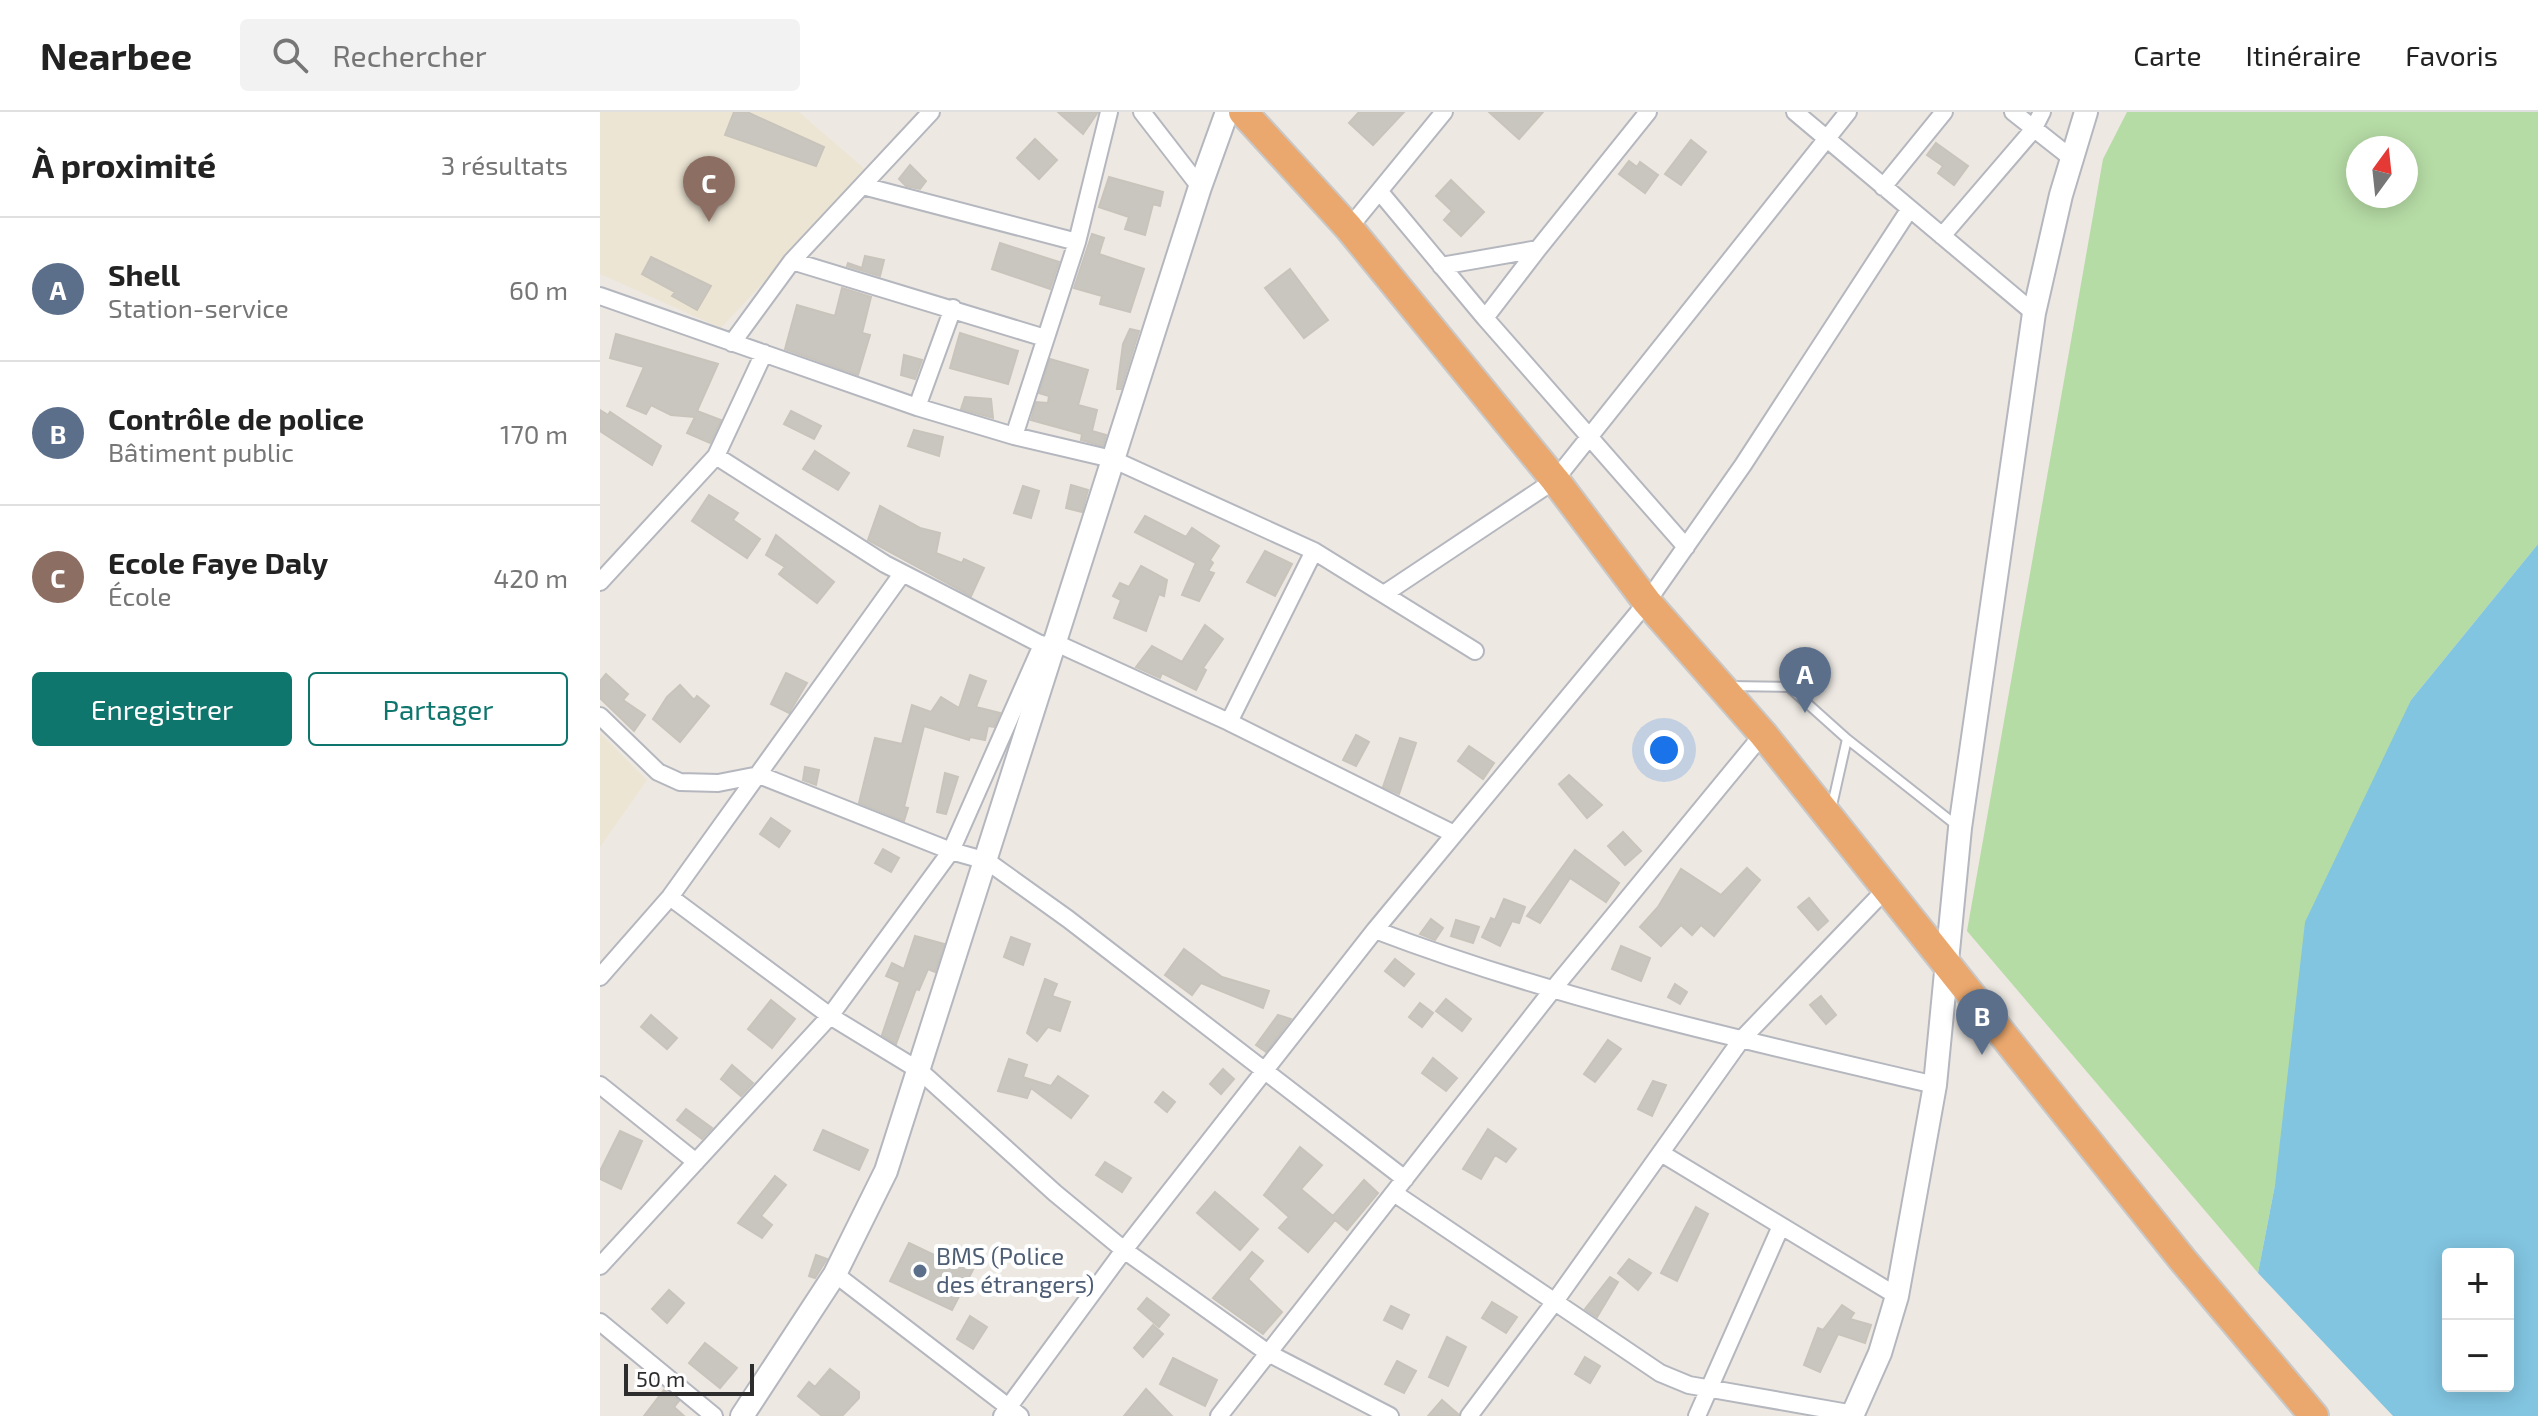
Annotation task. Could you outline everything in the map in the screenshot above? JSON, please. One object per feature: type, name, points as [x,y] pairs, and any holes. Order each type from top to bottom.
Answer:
[{"type":"highway","points":[[1252,118],[1349,228],[1555,480],[1647,602],[1763,734],[2182,1259],[2314,1416]]},
{"type":"street","points":[[732,343],[792,261],[931,112]]},
{"type":"street","points":[[1014,436],[1077,242],[1109,112]]},
{"type":"street","points":[[1142,112],[1200,187]]},
{"type":"street","points":[[742,1416],[835,1274],[886,1171],[987,861],[1049,644],[1227,112]]},
{"type":"street","points":[[1349,228],[1444,112]]},
{"type":"street","points":[[1485,318],[1648,112]]},
{"type":"street","points":[[1795,112],[2034,313]]},
{"type":"street","points":[[1384,594],[1555,480],[1848,112]]},
{"type":"street","points":[[1883,187],[1944,112]]},
{"type":"street","points":[[2013,112],[2070,157]]},
{"type":"street","points":[[1942,236],[2033,130],[2042,112]]},
{"type":"street","points":[[1394,1193],[1553,1304],[1660,1373],[1709,1388],[1853,1415],[1880,1353],[1897,1296],[1935,1085],[1960,828],[2034,313],[2070,157],[2086,112]]},
{"type":"street","points":[[863,186],[1077,242]]},
{"type":"street","points":[[1380,192],[1485,318],[1686,547]]},
{"type":"street","points":[[835,1274],[1010,1413],[1124,1250],[1375,930],[1647,602],[1909,210]]},
{"type":"street","points":[[1441,266],[1538,249]]},
{"type":"street","points":[[792,261],[1045,338]]},
{"type":"street","points":[[600,296],[917,407],[1014,436],[1112,459],[1314,551],[1475,651]]},
{"type":"street","points":[[917,407],[953,308]]},
{"type":"street","points":[[600,582],[716,456],[764,353]]},
{"type":"street","points":[[716,456],[902,574],[1049,644],[1229,722],[1454,834]]},
{"type":"street","points":[[1229,722],[1314,551]]},
{"type":"street","points":[[600,977],[670,897],[902,574]]},
{"type":"street","points":[[600,1266],[830,1016],[951,851],[1049,644]]},
{"type":"street","points":[[600,716],[658,772],[680,782],[718,783],[759,775],[951,851],[987,861],[1068,919],[1405,1179]]},
{"type":"street","points":[[1219,1416],[1554,988],[1763,734]]},
{"type":"street","points":[[1469,1416],[1553,1304],[1741,1040],[1887,888]]},
{"type":"street","points":[[670,897],[830,1016],[920,1071],[1055,1193],[1124,1250],[1268,1353],[1390,1416]]},
{"type":"street","points":[[1375,930],[1498,975],[1741,1040],[1935,1085]]},
{"type":"street","points":[[600,1085],[696,1162]]},
{"type":"street","points":[[1661,1153],[1897,1296]]},
{"type":"street","points":[[1697,1416],[1781,1226]]},
{"type":"street","points":[[600,1322],[714,1416]]},
{"type":"lane","points":[[1721,686],[1789,687],[1847,739],[1960,828]]},
{"type":"lane","points":[[1829,817],[1847,739]]},
{"type":"shaded area","points":[[600,112],[799,112],[867,171],[721,328],[600,274]]},
{"type":"shaded area","points":[[600,733],[647,780],[600,847]]},
{"type":"green space","points":[[2127,112],[2538,112],[2538,544],[2411,700],[2275,1185],[2258,1273],[1967,931],[2103,159]]},
{"type":"water","points":[[2538,544],[2538,1416],[2393,1416],[2258,1273],[2275,1185],[2305,922],[2411,700]]},
{"type":"building","points":[[734,112],[747,112],[824,147],[816,166],[725,135]]},
{"type":"building","points":[[1058,112],[1098,112],[1083,134]]},
{"type":"building","points":[[1359,112],[1404,112],[1373,145],[1349,123]]},
{"type":"building","points":[[1489,112],[1543,112],[1519,139]]},
{"type":"building","points":[[1035,139],[1057,160],[1039,179],[1017,158]]},
{"type":"building","points":[[1691,140],[1706,152],[1681,185],[1665,174]]},
{"type":"building","points":[[1936,143],[1968,166],[1954,185],[1938,173],[1943,166],[1927,155]]},
{"type":"building","points":[[1629,161],[1637,167],[1640,162],[1658,175],[1645,193],[1619,174]]},
{"type":"building","points":[[910,165],[926,181],[920,189],[906,186],[899,179]]},
{"type":"building","points":[[1109,177],[1163,192],[1160,206],[1153,204],[1145,235],[1125,229],[1129,217],[1099,207]]},
{"type":"building","points":[[1451,180],[1484,212],[1461,236],[1444,220],[1452,211],[1436,196]]},
{"type":"building","points":[[1092,234],[1104,238],[1099,254],[1144,269],[1130,312],[1100,304],[1102,296],[1074,288]]},
{"type":"building","points":[[1000,243],[1059,262],[1050,289],[992,269]]},
{"type":"building","points":[[865,256],[884,260],[880,276],[847,266],[848,263],[862,268]]},
{"type":"building","points":[[651,257],[711,286],[697,310],[672,296],[675,292],[642,274]]},
{"type":"building","points":[[1290,269],[1328,320],[1304,338],[1265,288]]},
{"type":"building","points":[[842,288],[871,297],[862,333],[870,335],[858,375],[785,349],[797,305],[835,316]]},
{"type":"building","points":[[1130,329],[1139,331],[1121,389],[1117,389],[1123,344]]},
{"type":"building","points":[[960,333],[1018,351],[1008,384],[950,368]]},
{"type":"building","points":[[616,334],[718,364],[697,411],[721,420],[710,443],[687,433],[695,417],[671,415],[651,405],[646,414],[627,406],[644,367],[610,358]]},
{"type":"building","points":[[904,355],[922,360],[915,379],[901,375]]},
{"type":"building","points":[[1050,359],[1088,370],[1078,405],[1097,410],[1092,431],[1106,435],[1103,446],[1081,440],[1082,434],[1031,420],[1036,402],[1048,403],[1049,396],[1039,393]]},
{"type":"building","points":[[965,397],[991,399],[993,418],[961,409]]},
{"type":"building","points":[[600,410],[608,415],[610,412],[661,446],[652,465],[600,431]]},
{"type":"building","points":[[791,411],[821,426],[814,439],[784,424]]},
{"type":"building","points":[[914,430],[943,437],[939,456],[908,446]]},
{"type":"building","points":[[815,451],[849,473],[838,490],[803,469]]},
{"type":"building","points":[[1071,485],[1088,490],[1082,512],[1066,508]]},
{"type":"building","points":[[1023,486],[1039,491],[1031,518],[1014,513]]},
{"type":"building","points":[[709,495],[738,513],[733,520],[760,539],[747,558],[692,521]]},
{"type":"building","points":[[880,506],[920,528],[940,533],[936,553],[962,563],[964,559],[984,568],[971,596],[868,540]]},
{"type":"building","points":[[1145,516],[1186,537],[1192,528],[1219,546],[1210,560],[1213,563],[1208,571],[1214,573],[1199,601],[1182,595],[1196,563],[1135,532]]},
{"type":"building","points":[[776,535],[834,582],[817,603],[779,574],[785,567],[766,555]]},
{"type":"building","points":[[1265,551],[1292,564],[1275,596],[1247,582]]},
{"type":"building","points":[[1141,566],[1167,580],[1164,596],[1159,594],[1146,631],[1114,618],[1121,600],[1113,596],[1120,583],[1129,587]]},
{"type":"building","points":[[1205,625],[1223,639],[1203,668],[1206,670],[1196,690],[1162,673],[1160,678],[1136,667],[1152,646],[1182,662]]},
{"type":"building","points":[[786,673],[807,683],[789,713],[771,704]]},
{"type":"building","points":[[606,674],[628,694],[623,700],[645,715],[634,731],[600,698],[600,681]]},
{"type":"building","points":[[970,675],[986,681],[976,707],[1000,713],[994,727],[988,726],[985,740],[970,737],[969,740],[924,726],[904,807],[908,808],[904,821],[859,803],[875,738],[902,744],[912,705],[931,712],[941,697],[959,708]]},
{"type":"building","points":[[680,685],[694,700],[697,696],[709,706],[680,742],[653,719],[667,697]]},
{"type":"building","points":[[1356,735],[1369,742],[1356,766],[1343,760]]},
{"type":"building","points":[[1400,738],[1416,743],[1399,794],[1383,787]]},
{"type":"building","points":[[1469,746],[1494,763],[1483,779],[1458,761]]},
{"type":"building","points":[[805,767],[819,770],[816,785],[803,780]]},
{"type":"building","points":[[945,773],[958,777],[946,814],[937,812]]},
{"type":"building","points":[[1569,775],[1602,805],[1587,818],[1559,784]]},
{"type":"building","points":[[771,818],[790,831],[779,847],[760,834]]},
{"type":"building","points":[[1623,832],[1641,851],[1625,865],[1608,846]]},
{"type":"building","points":[[883,849],[899,858],[891,872],[875,863]]},
{"type":"building","points":[[1575,850],[1619,883],[1606,902],[1570,878],[1540,923],[1527,916]]},
{"type":"building","points":[[1747,868],[1760,880],[1714,936],[1701,925],[1692,935],[1681,925],[1661,946],[1640,927],[1658,907],[1681,869],[1721,895]]},
{"type":"building","points":[[1809,898],[1828,921],[1818,930],[1798,907]]},
{"type":"building","points":[[1504,899],[1525,907],[1519,923],[1512,921],[1500,946],[1482,937],[1491,918],[1495,920]]},
{"type":"building","points":[[1431,919],[1443,928],[1435,940],[1420,934]]},
{"type":"building","points":[[1456,920],[1479,927],[1473,943],[1451,936]]},
{"type":"building","points":[[915,936],[944,944],[935,972],[928,969],[919,990],[916,989],[896,1044],[882,1035],[900,982],[886,976],[892,963],[904,969]]},
{"type":"building","points":[[1011,937],[1030,944],[1023,965],[1004,957]]},
{"type":"building","points":[[1621,946],[1650,958],[1641,981],[1612,969]]},
{"type":"building","points":[[1184,949],[1222,977],[1269,991],[1263,1008],[1201,983],[1192,995],[1165,975]]},
{"type":"building","points":[[1395,959],[1414,974],[1404,986],[1385,971]]},
{"type":"building","points":[[1045,979],[1057,984],[1052,996],[1070,1002],[1060,1031],[1048,1027],[1037,1041],[1027,1033]]},
{"type":"building","points":[[1675,984],[1687,992],[1680,1004],[1668,997]]},
{"type":"building","points":[[1821,996],[1836,1015],[1826,1024],[1810,1005]]},
{"type":"building","points":[[1446,999],[1471,1019],[1462,1031],[1436,1011]]},
{"type":"building","points":[[771,1000],[795,1019],[772,1048],[748,1029]]},
{"type":"building","points":[[1420,1003],[1433,1013],[1422,1027],[1409,1017]]},
{"type":"building","points":[[651,1015],[677,1038],[667,1049],[641,1027]]},
{"type":"building","points":[[1278,1015],[1291,1019],[1266,1052],[1256,1045]]},
{"type":"building","points":[[1608,1040],[1621,1049],[1595,1082],[1584,1074]]},
{"type":"building","points":[[1433,1058],[1457,1078],[1446,1091],[1422,1073]]},
{"type":"building","points":[[1009,1059],[1027,1065],[1023,1077],[1051,1086],[1058,1076],[1088,1096],[1071,1118],[1031,1088],[1027,1098],[998,1091]]},
{"type":"building","points":[[732,1065],[753,1083],[741,1096],[721,1079]]},
{"type":"building","points":[[1223,1069],[1234,1079],[1221,1094],[1210,1084]]},
{"type":"building","points":[[1653,1081],[1666,1085],[1652,1116],[1638,1109]]},
{"type":"building","points":[[1163,1092],[1175,1102],[1167,1112],[1155,1102]]},
{"type":"building","points":[[686,1109],[712,1128],[702,1139],[677,1120]]},
{"type":"building","points":[[1488,1129],[1516,1149],[1506,1162],[1495,1155],[1481,1179],[1463,1169]]},
{"type":"building","points":[[823,1130],[868,1150],[859,1170],[814,1150]]},
{"type":"building","points":[[620,1131],[642,1141],[621,1189],[600,1179],[600,1171]]},
{"type":"building","points":[[1300,1147],[1322,1165],[1301,1189],[1333,1216],[1364,1180],[1378,1193],[1347,1230],[1335,1220],[1308,1252],[1279,1228],[1289,1217],[1264,1195]]},
{"type":"building","points":[[1105,1162],[1131,1178],[1122,1192],[1096,1175]]},
{"type":"building","points":[[775,1176],[786,1185],[761,1216],[772,1225],[762,1238],[738,1223]]},
{"type":"building","points":[[1215,1192],[1258,1229],[1240,1250],[1197,1213]]},
{"type":"building","points":[[1696,1207],[1708,1214],[1677,1281],[1661,1273]]},
{"type":"building","points":[[909,1243],[953,1264],[957,1254],[977,1262],[952,1310],[890,1281]]},
{"type":"building","points":[[1252,1252],[1263,1261],[1248,1279],[1282,1312],[1263,1334],[1213,1298]]},
{"type":"building","points":[[816,1255],[827,1259],[815,1278],[809,1276]]},
{"type":"building","points":[[1629,1259],[1651,1273],[1638,1290],[1618,1273]]},
{"type":"building","points":[[1610,1277],[1618,1282],[1597,1317],[1585,1309]]},
{"type":"building","points":[[669,1290],[684,1303],[667,1323],[652,1309]]},
{"type":"building","points":[[1147,1298],[1169,1315],[1159,1327],[1138,1309]]},
{"type":"building","points":[[1492,1302],[1517,1317],[1506,1333],[1482,1318]]},
{"type":"building","points":[[1842,1305],[1854,1313],[1850,1319],[1871,1325],[1865,1343],[1838,1334],[1820,1372],[1804,1365],[1818,1328],[1823,1330]]},
{"type":"building","points":[[1391,1306],[1409,1315],[1402,1329],[1384,1320]]},
{"type":"building","points":[[970,1316],[987,1327],[973,1349],[957,1339]]},
{"type":"building","points":[[1153,1325],[1163,1334],[1143,1357],[1134,1348]]},
{"type":"building","points":[[1447,1337],[1466,1347],[1448,1386],[1429,1377]]},
{"type":"building","points":[[705,1343],[737,1368],[720,1388],[689,1363]]},
{"type":"building","points":[[1585,1357],[1600,1366],[1590,1383],[1575,1374]]},
{"type":"building","points":[[1173,1358],[1217,1380],[1205,1406],[1160,1384]]},
{"type":"building","points":[[1397,1361],[1416,1371],[1404,1393],[1385,1384]]},
{"type":"building","points":[[830,1369],[859,1392],[859,1398],[842,1416],[822,1416],[798,1396],[809,1382],[815,1387]]},
{"type":"building","points":[[1146,1389],[1172,1416],[1124,1416]]},
{"type":"building","points":[[664,1390],[679,1401],[674,1407],[684,1416],[644,1416]]},
{"type":"building","points":[[1442,1400],[1458,1414],[1458,1416],[1428,1416]]},
{"type":"place","name":"Ecole Faye Daly","points":[[709,222]]},
{"type":"place","name":"Shell","points":[[1805,713]]},
{"type":"place","name":"Contrôle de police","points":[[1982,1055]]},
{"type":"place","name":"BMS (Police des étrangers)","points":[[920,1271]]}]
